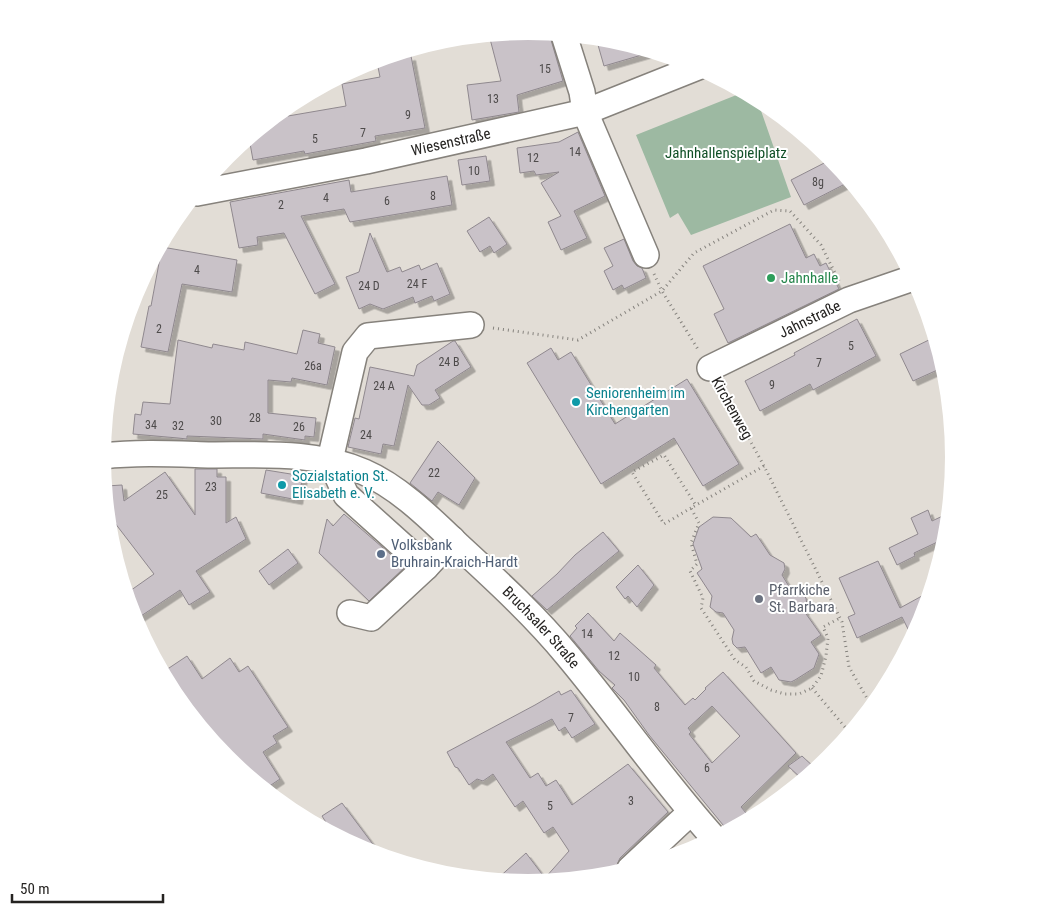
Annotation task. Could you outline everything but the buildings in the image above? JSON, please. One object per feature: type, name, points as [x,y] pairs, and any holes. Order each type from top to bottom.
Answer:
[{"type":"street","points":[[566,42],[582,92],[585,112],[646,255]]},
{"type":"street","name":"Wiesenstraße","points":[[208,191],[366,161],[585,112],[687,71]]},
{"type":"street","name":"Jahnstraße","points":[[710,368],[849,300],[906,280]]},
{"type":"street","points":[[426,567],[346,495],[330,460],[355,352],[368,336],[471,325]]},
{"type":"street","name":"Bruchsaler Straße","points":[[111,453],[299,456],[330,460],[365,473],[399,493],[452,539],[510,594],[568,655],[709,833]]},
{"type":"street","points":[[350,613],[371,618],[426,567],[452,539]]},
{"type":"street","points":[[641,858],[691,812]]},
{"type":"path","points":[[471,325],[578,340],[662,291],[694,252],[774,210],[790,211],[821,246],[849,300]]},
{"type":"path","name":"Kirchenweg","points":[[646,255],[662,291],[710,368],[764,466],[842,622],[849,667],[868,699]]},
{"type":"path","points":[[696,504],[664,455],[632,472],[664,524],[764,466]]},
{"type":"path","points":[[691,508],[699,523],[691,543],[697,564],[690,571],[703,598],[701,608],[735,660],[746,667],[754,681],[771,690],[785,694],[799,694],[812,688],[821,676],[826,656],[828,638],[823,628],[840,618]]},
{"type":"path","points":[[812,688],[846,728]]},
{"type":"green space","name":"Jahnhallenspielplatz","points":[[736,95],[761,111],[791,197],[691,235],[678,213],[670,218],[636,135]]},
{"type":"place","name":"Jahnhalle","points":[[771,278]]},
{"type":"place","name":"Seniorenheim im Kirchengarten","points":[[576,402]]},
{"type":"place","name":"Sozialstation St. Elisabeth e. V.","points":[[282,485]]},
{"type":"place","name":"Volksbank Bruhrain-Kraich-Hardt","points":[[381,554]]},
{"type":"place","name":"Pfarrkiche St. Barbara","points":[[759,599]]}]
